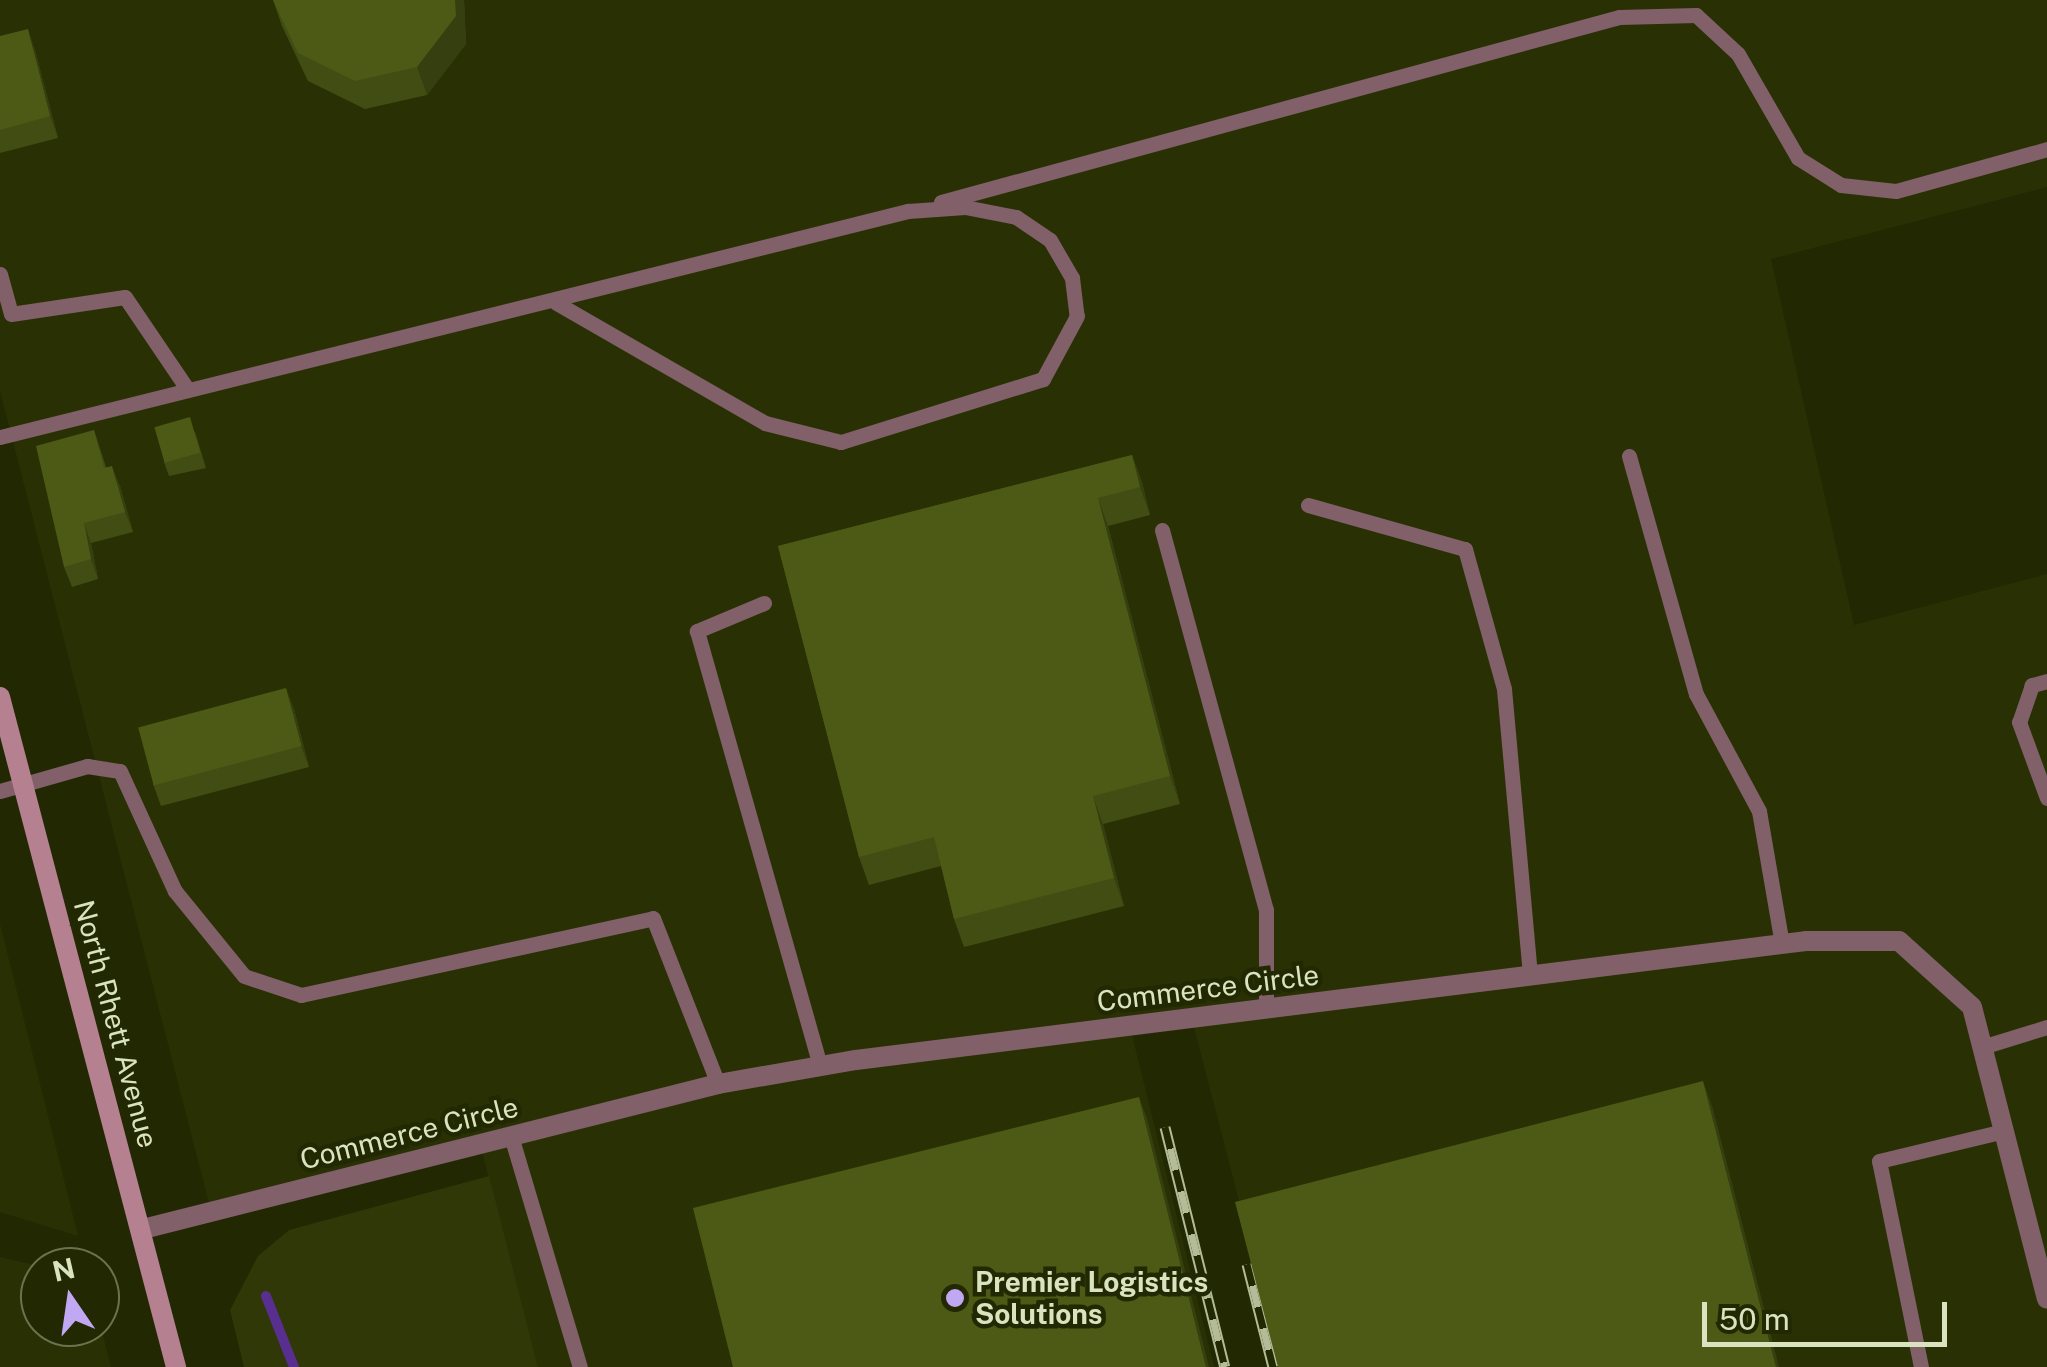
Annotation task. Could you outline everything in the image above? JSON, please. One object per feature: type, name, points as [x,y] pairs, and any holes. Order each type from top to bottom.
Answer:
[{"type":"main road","name":"North Rhett Avenue","points":[[0,697],[143,1228],[176,1367]]},
{"type":"street","name":"Commerce Circle","points":[[143,1228],[718,1084],[820,1066],[1782,944],[1899,941],[1972,1007],[2047,1299]]},
{"type":"lane","points":[[0,438],[908,211],[1619,17],[1695,7],[1738,54],[1798,158],[1841,184],[1896,191],[2047,149]]},
{"type":"lane","points":[[556,302],[765,423],[812,440],[841,442],[1043,379],[1076,316],[1072,278],[1050,240],[1016,217],[965,207],[908,211]]},
{"type":"lane","points":[[0,274],[10,314],[125,298],[188,390]]},
{"type":"lane","points":[[1630,456],[1696,694],[1759,811],[1782,944]]},
{"type":"lane","points":[[1308,505],[1465,549],[1504,689],[1530,976]]},
{"type":"lane","points":[[1162,530],[1266,910],[1266,1009]]},
{"type":"lane","points":[[764,603],[697,631],[820,1066]]},
{"type":"lane","points":[[2047,681],[2032,685],[2019,722],[2047,798]]},
{"type":"lane","points":[[0,791],[87,766],[120,771],[175,891],[244,976],[301,995],[653,918],[718,1084]]},
{"type":"lane","points":[[1982,1047],[2047,1027]]},
{"type":"lane","points":[[1921,1367],[1879,1162],[2004,1131]]},
{"type":"lane","points":[[510,1136],[580,1367]]},
{"type":"shaded area","points":[[0,0],[2047,0],[2047,187],[1771,259],[1854,625],[2047,574],[2047,1367],[1282,1367],[1192,1019],[1130,1027],[1214,1367],[538,1367],[480,1144],[211,1211],[0,391]]},
{"type":"shaded area","points":[[0,924],[78,1236],[0,1212]]},
{"type":"shaded area","points":[[489,1176],[538,1367],[244,1367],[230,1310],[258,1256],[289,1230]]},
{"type":"shaded area","points":[[0,1257],[20,1262],[20,1347],[106,1347],[111,1367],[0,1367]]},
{"type":"building","points":[[273,0],[455,0],[456,16],[417,67],[355,81],[298,53]]},
{"type":"building","points":[[28,29],[50,116],[0,130],[0,36]]},
{"type":"building","points":[[190,417],[200,453],[165,463],[154,427]]},
{"type":"building","points":[[94,430],[104,468],[112,466],[125,512],[84,523],[91,559],[64,567],[36,446]]},
{"type":"building","points":[[1132,455],[1140,487],[1098,498],[1170,776],[1093,796],[1114,878],[954,919],[934,837],[859,857],[778,546]]},
{"type":"building","points":[[286,688],[302,746],[154,786],[138,728]]},
{"type":"building","points":[[1703,1081],[1776,1367],[1278,1367],[1235,1202]]},
{"type":"building","name":"Premier Logistics Solutions","points":[[1139,1097],[1206,1367],[733,1367],[693,1208]]},
{"type":"waterway","points":[[266,1296],[294,1367]]},
{"type":"railway","points":[[1165,1127],[1225,1367]]},
{"type":"railway","points":[[1247,1264],[1273,1367]]},
{"type":"place","name":"Premier Logistics Solutions","points":[[955,1298]]}]
